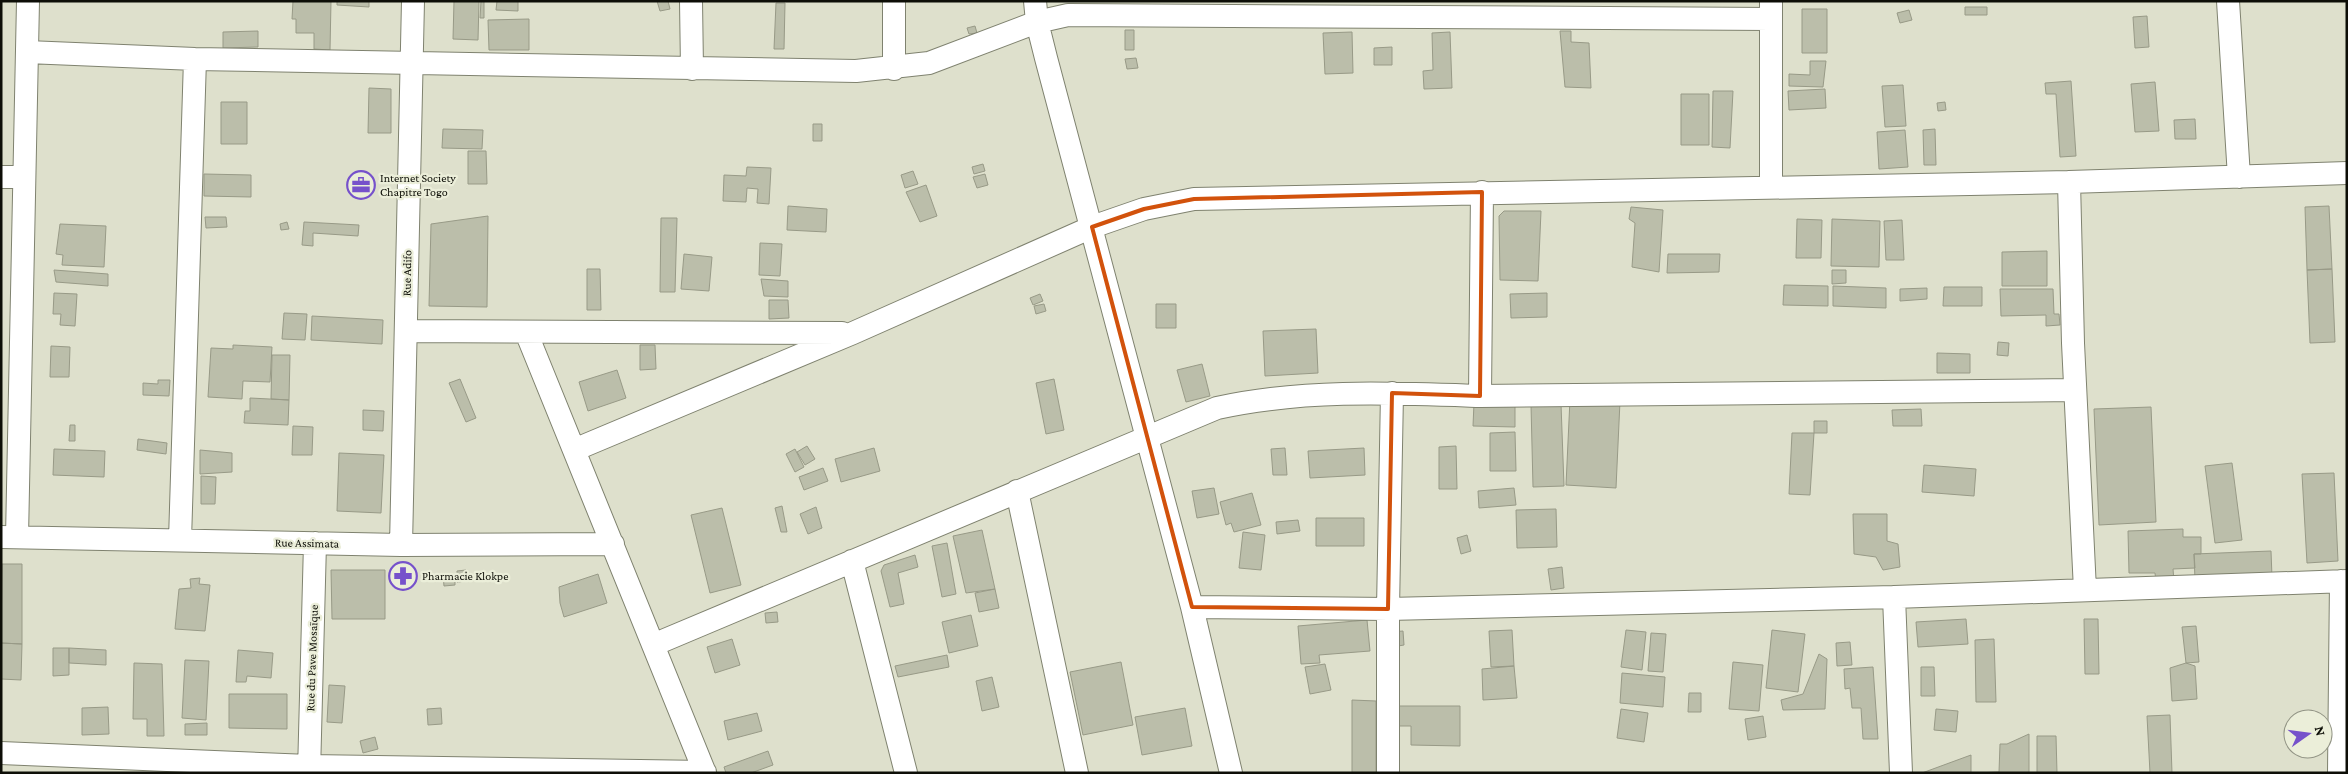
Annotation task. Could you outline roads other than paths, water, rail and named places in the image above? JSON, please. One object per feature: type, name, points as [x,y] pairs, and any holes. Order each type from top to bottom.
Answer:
[{"type":"street","points":[[9,537],[11,325],[24,177],[28,1]]},
{"type":"street","name":"Rue Adifo","points":[[401,545],[412,1]]},
{"type":"street","points":[[691,1],[692,69]]},
{"type":"street","points":[[894,1],[894,69]]},
{"type":"street","points":[[2228,1],[2239,177]]},
{"type":"street","points":[[27,52],[195,59],[856,71],[894,69],[930,63],[1036,11],[1068,15],[1318,9],[1771,10],[1770,186]]},
{"type":"street","points":[[1036,11],[1146,438],[1192,607],[1231,773]]},
{"type":"street","points":[[180,540],[195,59]]},
{"type":"street","points":[[574,450],[852,333],[1092,227],[1144,209],[1194,199],[1770,186],[2069,182],[2347,173]]},
{"type":"street","points":[[1,177],[24,177]]},
{"type":"street","points":[[2069,182],[2075,390],[2085,590]]},
{"type":"street","points":[[1480,396],[1482,192]]},
{"type":"street","points":[[406,331],[852,333]]},
{"type":"street","points":[[1,753],[309,769],[705,772],[526,332]]},
{"type":"street","points":[[653,645],[1218,408],[1260,398],[1392,394],[1480,396],[2075,390]]},
{"type":"street","points":[[1388,773],[1388,609],[1392,394]]},
{"type":"street","points":[[1017,492],[1077,773]]},
{"type":"street","name":"Rue Assimata","points":[[9,537],[401,545],[613,544]]},
{"type":"street","name":"Rue du Pave Mosaïque","points":[[309,769],[315,543]]},
{"type":"street","points":[[852,561],[906,773]]},
{"type":"street","points":[[1192,607],[1388,609],[1894,597],[2344,581],[2339,773]]},
{"type":"street","points":[[1894,597],[1901,773]]},
{"type":"place","name":"Internet Society Chapitre Togo","points":[[361,185]]},
{"type":"place","name":"Pharmacie Klokpe","points":[[403,576]]}]
